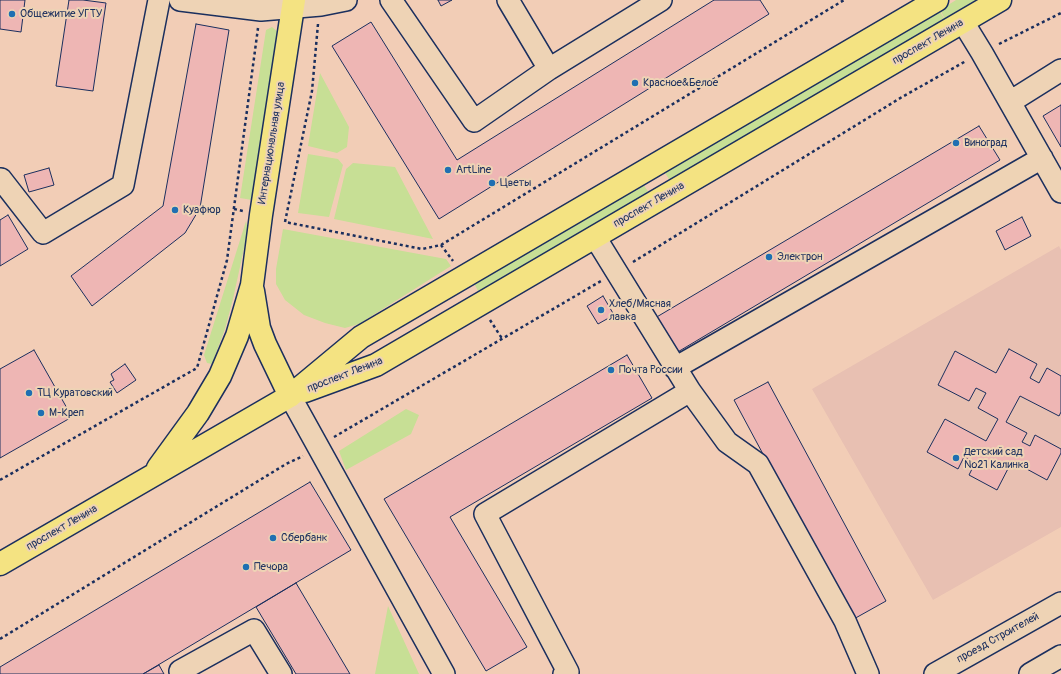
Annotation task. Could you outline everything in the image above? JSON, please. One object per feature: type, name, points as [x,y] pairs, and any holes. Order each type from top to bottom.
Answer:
[{"type":"main road","name":"проспект Ленина","points":[[290,396],[376,365],[1000,0]]},
{"type":"main road","name":"проспект Ленина","points":[[0,564],[290,396],[361,337],[925,3]]},
{"type":"main road","name":"Интернациональная улица","points":[[153,476],[198,414],[220,376],[237,336],[252,285],[262,208],[294,4]]},
{"type":"main road","name":"Интернациональная улица","points":[[252,285],[259,328],[290,396]]},
{"type":"street","points":[[0,180],[1,179],[43,233],[123,185],[159,0]]},
{"type":"street","points":[[180,0],[261,10],[294,4],[321,5],[346,0]]},
{"type":"street","points":[[391,0],[474,121],[549,69],[661,0]]},
{"type":"street","points":[[508,0],[549,69]]},
{"type":"street","points":[[963,22],[1060,190]]},
{"type":"street","points":[[1010,102],[1061,70]]},
{"type":"street","points":[[676,368],[1042,158]]},
{"type":"street","points":[[595,237],[690,391],[727,442],[758,464],[846,621],[868,674]]},
{"type":"street","points":[[564,674],[568,672],[485,514],[690,391]]},
{"type":"street","points":[[290,396],[443,674]]},
{"type":"street","name":"проезд Строителей","points":[[934,674],[1061,603]]},
{"type":"street","points":[[182,674],[180,671],[254,630],[281,674]]},
{"type":"street","points":[[1030,674],[1061,656]]},
{"type":"path","points":[[321,5],[317,28],[312,91],[285,222],[422,250],[441,244],[844,0]]},
{"type":"path","points":[[0,480],[197,368],[227,260],[261,10]]},
{"type":"path","points":[[0,639],[286,464],[319,447],[341,432],[502,340],[902,97],[982,53],[1061,13]]},
{"type":"path","points":[[441,244],[464,277]]},
{"type":"path","points":[[480,304],[502,340]]},
{"type":"shaded area","name":"Детский сад №21 Калинка","points":[[1059,246],[1061,250],[1061,527],[933,600],[812,389]]},
{"type":"green space","points":[[956,0],[978,0],[945,19],[940,10]]},
{"type":"green space","points":[[939,10],[945,20],[670,181],[664,171]]},
{"type":"green space","points":[[272,27],[278,32],[252,200],[240,198],[266,30]]},
{"type":"green space","points":[[320,73],[349,127],[347,147],[337,153],[308,146]]},
{"type":"green space","points":[[308,154],[338,159],[343,165],[329,217],[298,213]]},
{"type":"green space","points":[[353,163],[395,167],[433,239],[334,219],[346,169]]},
{"type":"green space","points":[[643,184],[649,193],[479,293],[474,283]]},
{"type":"green space","points":[[246,221],[248,230],[225,329],[212,364],[207,363],[204,355]]},
{"type":"green space","points":[[283,229],[446,259],[451,266],[359,324],[345,328],[325,323],[304,315],[285,300],[276,284],[276,269]]},
{"type":"green space","points":[[406,409],[419,415],[411,434],[346,470],[339,451]]},
{"type":"green space","points":[[388,606],[419,674],[375,674]]},
{"type":"building","name":"Общежитие УГТУ","points":[[0,0],[25,0],[21,32],[0,29]]},
{"type":"building","points":[[69,0],[106,3],[93,91],[56,86]]},
{"type":"building","points":[[438,0],[452,0],[441,6]]},
{"type":"building","points":[[714,0],[760,0],[769,14],[439,219],[332,46],[371,22],[457,160]]},
{"type":"building","points":[[196,24],[229,30],[200,208],[185,233],[92,306],[71,276],[163,206]]},
{"type":"building","points":[[1061,105],[1061,147],[1043,116]]},
{"type":"building","points":[[979,126],[1000,160],[676,353],[655,318]]},
{"type":"building","points":[[49,168],[54,185],[29,192],[24,175]]},
{"type":"building","points":[[8,215],[28,249],[0,266],[0,220]]},
{"type":"building","points":[[1022,217],[1031,236],[1005,250],[996,231]]},
{"type":"building","name":"Хлеб/Мясная лавка","points":[[603,296],[614,315],[598,324],[587,306]]},
{"type":"building","points":[[1009,349],[1037,364],[1030,378],[1039,383],[1047,368],[1061,376],[1061,412],[1059,416],[1020,396],[1006,422],[1027,433],[1022,442],[1030,446],[1035,435],[1061,449],[1061,453],[1047,480],[1012,461],[997,490],[969,475],[975,463],[964,457],[958,469],[927,452],[945,419],[986,441],[998,419],[978,408],[986,393],[976,388],[969,401],[938,385],[955,351],[996,373]]},
{"type":"building","name":"ТЦ Куратовский","points":[[34,350],[72,417],[0,458],[0,369]]},
{"type":"building","points":[[627,355],[652,398],[450,517],[527,647],[486,671],[384,499]]},
{"type":"building","points":[[125,364],[136,380],[117,393],[110,382],[114,380],[111,374]]},
{"type":"building","points":[[768,382],[886,601],[852,620],[734,400]]},
{"type":"building","name":"Печора","points":[[310,482],[351,550],[143,674],[0,674],[0,667]]},
{"type":"building","points":[[296,583],[350,674],[296,674],[256,607]]},
{"type":"building","points":[[159,665],[164,674],[143,674]]},
{"type":"place","name":"Общежитие УГТУ","points":[[12,14]]},
{"type":"place","name":"Красное&Белое","points":[[635,83]]},
{"type":"place","name":"Виноград","points":[[956,143]]},
{"type":"place","name":"ArtLine","points":[[448,170]]},
{"type":"place","name":"Цветы","points":[[492,183]]},
{"type":"place","name":"Куафюр","points":[[175,210]]},
{"type":"place","name":"Электрон","points":[[769,257]]},
{"type":"place","name":"Хлеб/Мясная лавка","points":[[601,310]]},
{"type":"place","name":"Почта России","points":[[611,370]]},
{"type":"place","name":"ТЦ Куратовский","points":[[29,393]]},
{"type":"place","name":"М-Креп","points":[[41,413]]},
{"type":"place","name":"Детский сад №21 Калинка","points":[[956,458]]},
{"type":"place","name":"Сбербанк","points":[[273,538]]},
{"type":"place","name":"Печора","points":[[246,567]]}]
